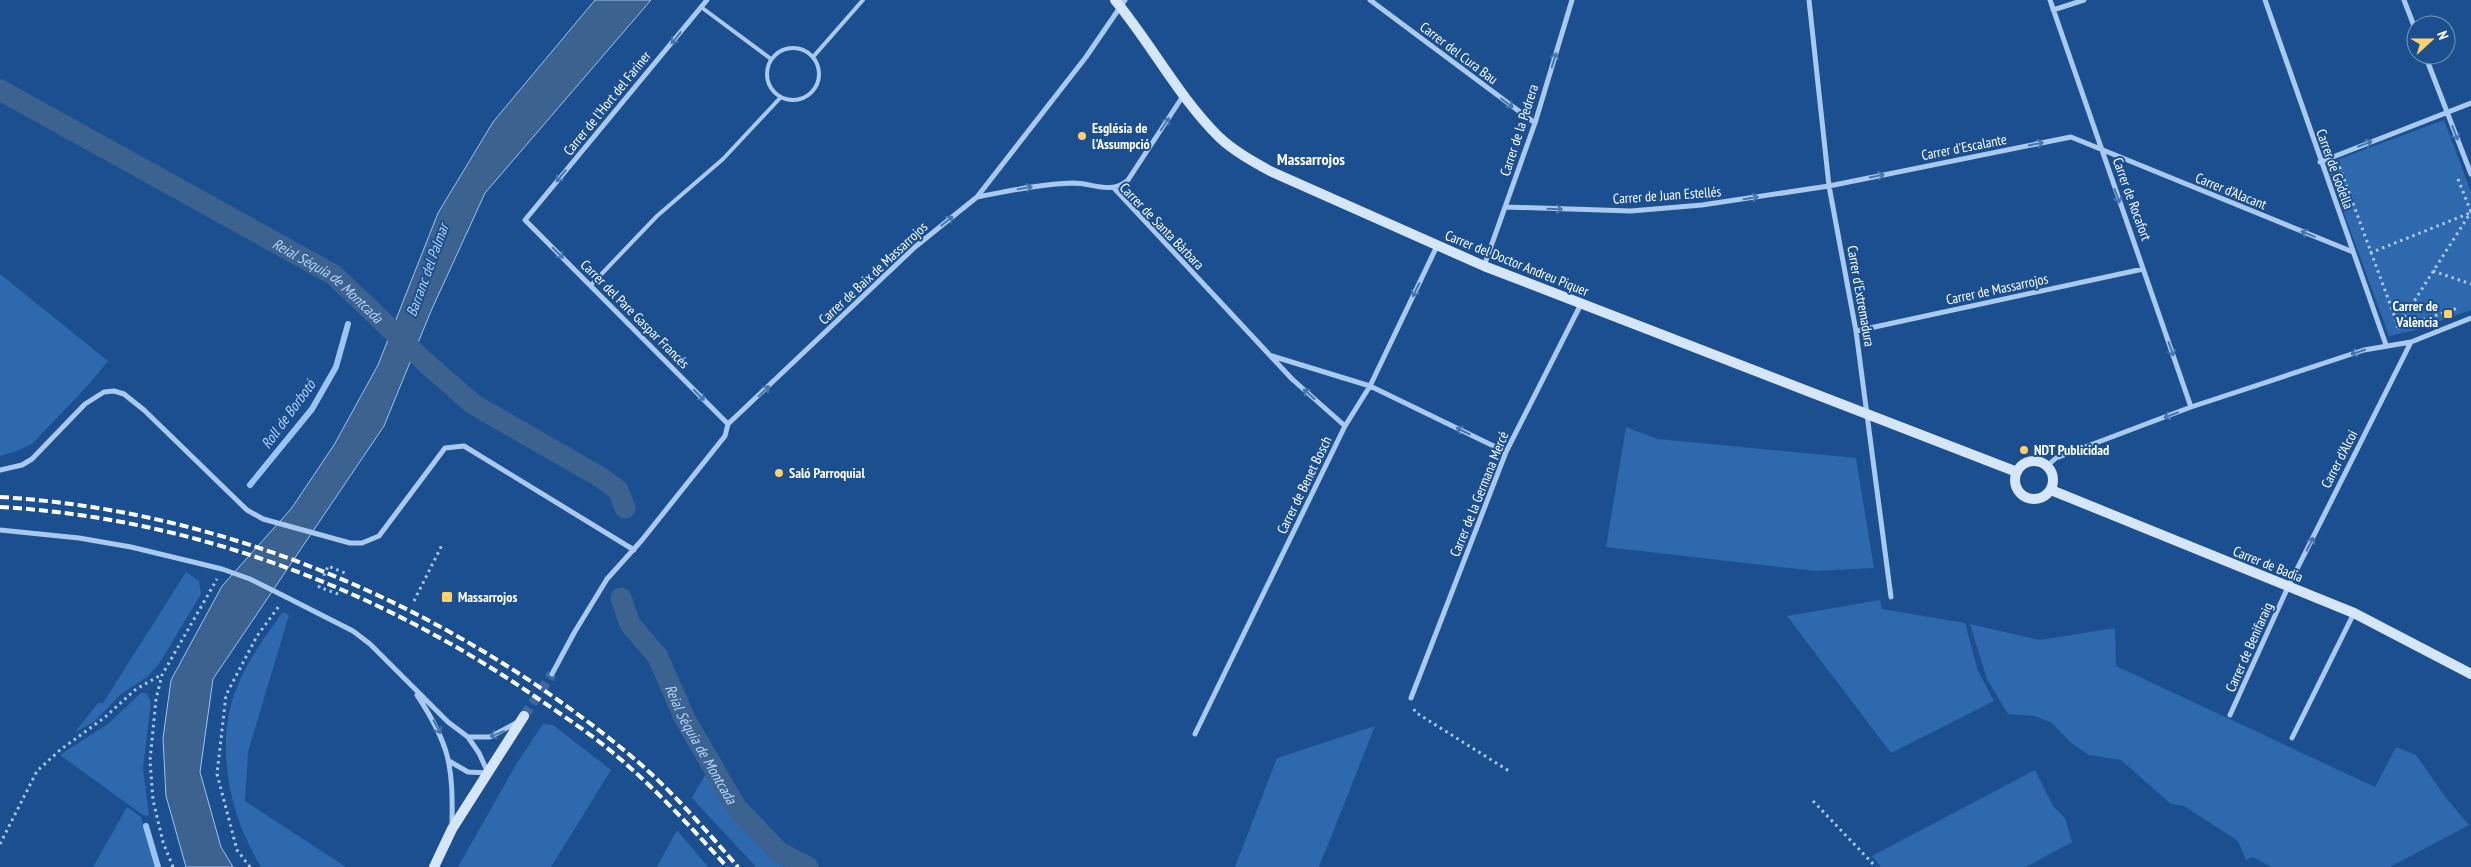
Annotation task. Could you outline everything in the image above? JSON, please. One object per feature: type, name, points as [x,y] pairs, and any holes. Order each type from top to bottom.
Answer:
[{"type":"street","name":"Carrer de l'Hort del Fariner","points":[[525,220],[707,0]]},
{"type":"street","name":"Carrer del Cura Bau","points":[[1370,0],[1534,123]]},
{"type":"street","name":"Carrer de la Pedrera","points":[[1484,266],[1534,123],[1572,0]]},
{"type":"street","name":"Carrer d'Extremadura","points":[[1809,0],[1829,186],[1856,331],[1890,597]]},
{"type":"street","name":"Carrer de Rocafort","points":[[2050,0],[2100,150],[2191,407]]},
{"type":"street","points":[[2053,10],[2084,0]]},
{"type":"street","name":"Carrer de Godella","points":[[2265,0],[2320,162],[2386,345]]},
{"type":"street","points":[[2404,0],[2410,15]]},
{"type":"street","name":"Carrer del Doctor Andreu Piquer","points":[[1120,2],[1183,96],[1220,137],[1238,152],[1270,171],[1484,266],[1867,414]]},
{"type":"street","name":"Carrer de Baix de Massarrojos","points":[[552,674],[574,633],[608,580],[725,436],[728,424],[915,246],[977,197],[1086,57],[1120,2]]},
{"type":"street","points":[[2429,65],[2471,174]]},
{"type":"street","points":[[1114,188],[1122,186],[1128,180],[1183,96]]},
{"type":"street","points":[[2320,162],[2471,103]]},
{"type":"street","name":"Carrer d'Escalante","points":[[1829,186],[2071,137],[2100,150]]},
{"type":"street","name":"Carrer d'Alacant","points":[[2100,150],[2353,252]]},
{"type":"street","name":"Carrer de Santa Bàrbara","points":[[977,197],[1029,187],[1074,183],[1114,188],[1292,379],[1345,426]]},
{"type":"street","name":"Carrer de Juan Estellés","points":[[1506,207],[1631,211],[1702,205],[1829,186]]},
{"type":"street","name":"Carrer del Pare Gaspar Francés","points":[[525,220],[728,424]]},
{"type":"street","name":"Carrer de Benet Bosch","points":[[1195,734],[1345,426],[1370,386],[1437,246]]},
{"type":"street","name":"Carrer de Massarrojos","points":[[1856,331],[2142,268]]},
{"type":"street","name":"Carrer de la Germana Mercé","points":[[1411,698],[1506,452],[1581,303]]},
{"type":"street","points":[[2047,466],[2056,458],[2191,407],[2364,350],[2411,342],[2471,318]]},
{"type":"street","name":"Carrer d'Alcoi","points":[[2288,587],[2411,342]]},
{"type":"street","points":[[1270,356],[1370,386],[1506,452]]},
{"type":"street","points":[[0,470],[22,465],[32,458],[85,404],[104,392],[114,391],[124,394],[144,410],[236,502],[263,519],[350,543],[370,541],[379,536],[445,448],[458,446],[472,451],[634,550]]},
{"type":"street","points":[[1867,414],[2017,472]]},
{"type":"street","points":[[2030,461],[2042,462],[2047,466],[2053,477],[2051,490],[2040,498],[2028,498],[2018,489],[2015,478],[2017,472],[2020,467],[2030,461]]},
{"type":"street","name":"Carrer de Badia","points":[[2051,490],[2354,613],[2471,674]]},
{"type":"street","points":[[0,530],[97,541],[222,570],[250,579],[353,631],[384,657],[448,722],[468,738],[479,753],[488,773]]},
{"type":"street","name":"Carrer de Benifaraig","points":[[2230,715],[2288,587]]},
{"type":"street","points":[[2292,738],[2354,613]]},
{"type":"street","points":[[411,686],[438,728],[449,761],[452,780],[452,829]]},
{"type":"street","points":[[468,738],[482,738],[499,734],[523,717]]},
{"type":"street","points":[[434,867],[452,829],[523,717]]},
{"type":"street","points":[[449,761],[468,772],[488,773]]},
{"type":"lane","points":[[813,57],[863,0]]},
{"type":"lane","points":[[701,7],[771,59]]},
{"type":"lane","points":[[791,48],[807,52],[813,57],[819,74],[813,90],[798,100],[781,98],[769,85],[766,76],[771,59],[776,53],[791,48]]},
{"type":"lane","points":[[591,285],[657,216],[722,160],[781,98]]},
{"type":"path","points":[[2348,164],[2340,168],[2397,328]]},
{"type":"path","points":[[2457,176],[2471,212]]},
{"type":"path","points":[[2370,253],[2471,212]]},
{"type":"path","points":[[2397,328],[2471,212]]},
{"type":"path","points":[[2433,271],[2471,284]]},
{"type":"path","points":[[2397,328],[2462,306]]},
{"type":"path","points":[[414,601],[443,543]]},
{"type":"path","points":[[338,594],[319,587],[328,566],[345,572]]},
{"type":"path","points":[[173,867],[153,800],[150,761],[156,699],[162,675],[222,570]]},
{"type":"path","points":[[250,867],[237,850],[217,774],[226,695],[257,636],[286,597]]},
{"type":"path","points":[[0,844],[37,772],[60,750],[104,718],[136,689],[162,675]]},
{"type":"path","points":[[1411,698],[1415,712],[1509,771]]},
{"type":"path","points":[[1813,800],[1876,867]]},
{"type":"shaded area","points":[[2444,120],[2471,192],[2471,310],[2412,331],[2389,336],[2326,164]]},
{"type":"shaded area","points":[[0,274],[108,361],[90,383],[33,443],[17,451],[0,456]]},
{"type":"shaded area","points":[[1626,427],[1658,439],[1856,458],[1874,568],[1816,571],[1606,547]]},
{"type":"shaded area","points":[[186,572],[199,581],[201,594],[159,664],[147,677],[120,695],[94,722],[75,732],[98,703],[103,703]]},
{"type":"shaded area","points":[[1880,600],[1882,609],[1965,623],[1978,671],[1994,701],[1891,753],[1787,616]]},
{"type":"shaded area","points":[[283,612],[289,615],[248,752],[245,801],[346,867],[261,867],[243,830],[230,791],[226,750],[230,709],[245,670]]},
{"type":"shaded area","points":[[1970,624],[2040,640],[2115,628],[2116,666],[2375,787],[2396,747],[2416,755],[2447,799],[2469,825],[2390,867],[2271,867],[2253,857],[2246,860],[2238,841],[2184,806],[2171,804],[2121,760],[2089,755],[2070,742],[2052,723],[2035,716],[2008,714],[1987,679]]},
{"type":"shaded area","points":[[141,693],[147,693],[151,702],[143,768],[149,816],[143,815],[60,755],[109,723]]},
{"type":"shaded area","points":[[543,724],[553,725],[611,770],[551,867],[458,867],[517,763]]},
{"type":"shaded area","points":[[1375,726],[1319,867],[1235,867],[1277,758]]},
{"type":"shaded area","points":[[2035,770],[2053,806],[2065,818],[2072,842],[2026,867],[1881,867],[1872,856]]},
{"type":"shaded area","points":[[706,773],[734,817],[784,867],[756,867],[692,798]]},
{"type":"shaded area","points":[[127,807],[141,817],[156,867],[93,867]]},
{"type":"shaded area","points":[[677,830],[708,867],[657,867]]},
{"type":"water","name":"Barranc del Palmar","points":[[595,0],[651,0],[485,193],[431,311],[384,426],[213,679],[200,772],[221,847],[233,867],[186,867],[166,796],[163,738],[171,680],[222,586],[291,509],[334,445],[378,365],[438,213],[493,122]]},
{"type":"waterway","name":"Reial Séquia de Montcada","points":[[0,90],[334,275],[425,362],[473,404],[600,477],[618,490],[625,508]]},
{"type":"waterway","name":"Roll de Borbotó","points":[[250,485],[312,409],[336,367],[348,324]]},
{"type":"waterway","name":"Reial Séquia de Montcada","points":[[621,598],[630,624],[658,657],[684,717],[736,807],[779,852],[808,867]]},
{"type":"waterway","name":"Roll de Borbotó","points":[[146,826],[158,867]]},
{"type":"tunnel","points":[[524,716],[552,674]]},
{"type":"railway","points":[[0,497],[85,506],[170,522],[252,546],[332,575],[410,611],[485,653],[557,699],[625,751],[670,792],[738,867]]},
{"type":"railway","points":[[0,507],[72,514],[143,526],[213,544],[281,566],[348,593],[413,624],[476,659],[537,698],[603,745],[657,793],[727,867]]},
{"type":"place","name":"Església de l'Assumpció","points":[[1082,136]]},
{"type":"place","name":"Carrer de València","points":[[2448,314]]},
{"type":"place","name":"NDT Publicidad","points":[[2024,450]]},
{"type":"place","name":"Saló Parroquial","points":[[779,473]]},
{"type":"place","name":"Massarrojos","points":[[447,597]]},
{"type":"district","name":"Massarrojos","points":[[1311,159]]}]
